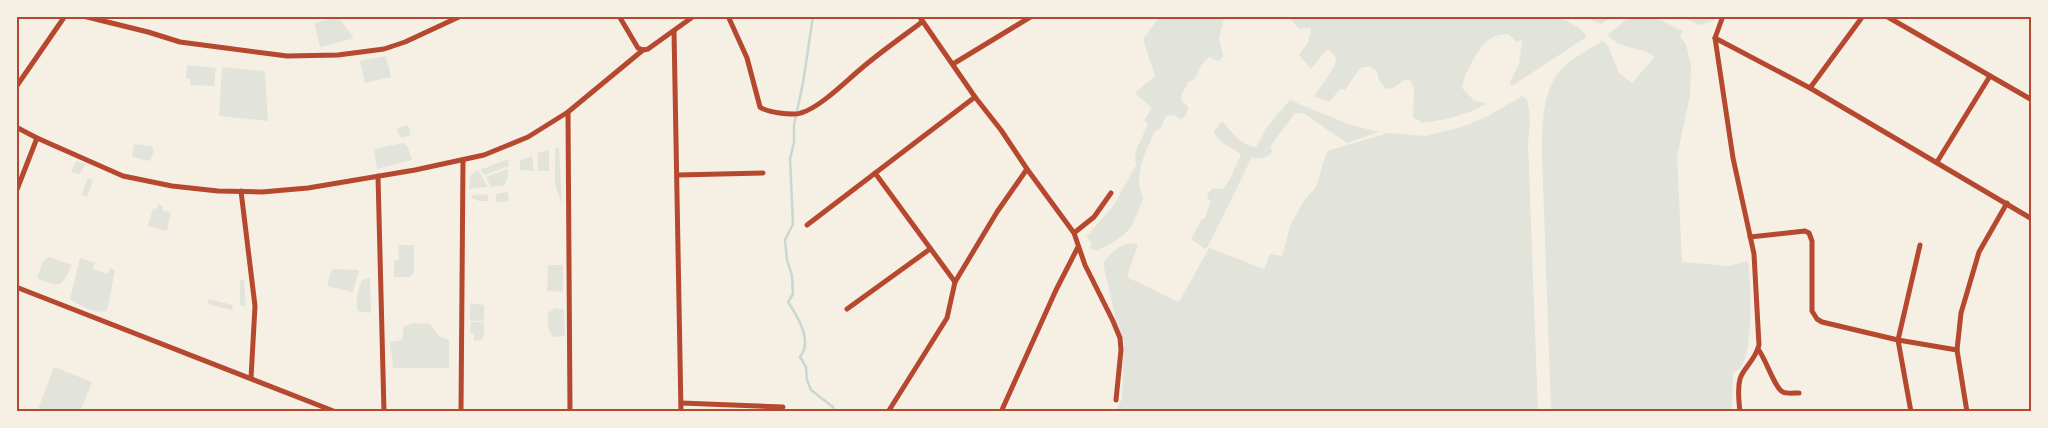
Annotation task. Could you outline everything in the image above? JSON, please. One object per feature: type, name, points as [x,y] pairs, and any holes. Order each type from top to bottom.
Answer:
[{"type":"street","points":[[16,87],[65,16]]},
{"type":"street","points":[[83,16],[180,42],[287,56],[338,55],[384,49],[405,42],[462,16]]},
{"type":"street","points":[[620,16],[638,48],[643,50],[648,50],[694,16]]},
{"type":"street","points":[[728,16],[747,58],[760,106],[765,111],[797,113],[835,91],[864,66],[922,22]]},
{"type":"street","points":[[919,16],[975,97],[1001,130],[1027,170],[1074,233],[1085,265],[1114,321],[1120,338],[1121,350],[1116,400]]},
{"type":"street","points":[[953,64],[1032,16]]},
{"type":"street","points":[[1723,16],[1714,38],[1733,158],[1757,278],[1758,350],[1757,355],[1740,378],[1738,397],[1740,412]]},
{"type":"street","points":[[1810,88],[1863,16]]},
{"type":"street","points":[[1886,16],[2032,100]]},
{"type":"street","points":[[674,31],[681,412]]},
{"type":"street","points":[[1714,38],[1810,88],[2032,219]]},
{"type":"street","points":[[16,126],[37,138],[123,176],[172,186],[218,191],[308,188],[484,156],[528,136],[568,112],[643,50]]},
{"type":"street","points":[[1937,162],[1990,76]]},
{"type":"street","points":[[806,226],[975,97]]},
{"type":"street","points":[[568,112],[570,412]]},
{"type":"street","points":[[16,192],[37,138]]},
{"type":"street","points":[[461,412],[464,160]]},
{"type":"street","points":[[888,412],[947,318],[955,282],[997,212],[1027,170]]},
{"type":"street","points":[[678,175],[763,173]]},
{"type":"street","points":[[874,174],[955,282]]},
{"type":"street","points":[[378,176],[384,412]]},
{"type":"street","points":[[241,191],[255,306],[250,378]]},
{"type":"street","points":[[1074,233],[1094,217],[1111,193]]},
{"type":"street","points":[[1967,412],[1957,350],[1961,313],[1979,252],[2007,203]]},
{"type":"street","points":[[1750,237],[1805,231],[1809,233],[1812,241],[1812,311],[1814,316],[1822,322],[1898,340],[1957,350]]},
{"type":"street","points":[[1911,412],[1898,340],[1920,245]]},
{"type":"street","points":[[1001,412],[1056,290],[1078,247]]},
{"type":"street","points":[[847,309],[930,249]]},
{"type":"street","points":[[16,287],[336,412]]},
{"type":"street","points":[[1758,350],[1764,356],[1778,390],[1784,393],[1799,393]]},
{"type":"street","points":[[681,403],[783,407]]},
{"type":"shaded area","points":[[1157,16],[1225,16],[1219,38],[1223,56],[1218,61],[1209,57],[1202,64],[1193,81],[1189,81],[1181,95],[1182,101],[1189,108],[1185,116],[1181,119],[1174,115],[1166,116],[1160,129],[1155,131],[1140,172],[1139,181],[1143,198],[1132,225],[1122,236],[1097,251],[1090,248],[1092,243],[1086,237],[1114,205],[1136,165],[1135,153],[1148,124],[1144,120],[1152,108],[1135,93],[1155,76],[1143,39],[1157,20]]},
{"type":"shaded area","points":[[1288,16],[1558,16],[1579,28],[1586,35],[1585,38],[1512,86],[1510,83],[1519,64],[1522,40],[1516,42],[1509,34],[1491,38],[1482,46],[1475,57],[1462,88],[1474,100],[1487,104],[1455,116],[1422,123],[1413,117],[1414,88],[1411,81],[1406,79],[1393,88],[1386,89],[1379,80],[1377,71],[1370,66],[1360,68],[1345,90],[1340,89],[1329,102],[1314,96],[1333,68],[1336,59],[1329,50],[1326,50],[1311,69],[1299,55],[1308,42],[1310,28],[1299,29]]},
{"type":"shaded area","points":[[1582,16],[1614,16],[1601,24]]},
{"type":"shaded area","points":[[1636,16],[1658,19],[1683,31],[1680,37],[1686,44],[1691,66],[1690,95],[1677,156],[1682,262],[1729,266],[1748,261],[1750,330],[1746,357],[1741,367],[1733,373],[1732,412],[1551,412],[1542,156],[1546,100],[1554,79],[1561,70],[1575,58],[1603,41],[1608,46],[1619,73],[1632,83],[1655,57],[1643,51],[1624,46],[1608,35],[1626,20]]},
{"type":"shaded area","points":[[1680,16],[1717,16],[1714,21],[1699,25]]},
{"type":"shaded area","points":[[338,17],[354,38],[320,47],[314,23]]},
{"type":"shaded area","points":[[386,56],[391,77],[365,83],[360,61]]},
{"type":"shaded area","points":[[187,65],[216,68],[214,86],[190,85],[190,79],[186,79]]},
{"type":"shaded area","points":[[222,67],[265,71],[268,121],[219,116]]},
{"type":"shaded area","points":[[1522,96],[1527,100],[1530,116],[1528,142],[1538,412],[1115,412],[1122,399],[1124,342],[1116,320],[1103,263],[1114,251],[1127,244],[1138,244],[1127,277],[1179,302],[1209,248],[1264,269],[1270,254],[1282,256],[1291,224],[1303,202],[1316,187],[1327,151],[1388,133],[1425,136],[1462,127],[1488,116]]},
{"type":"shaded area","points":[[1290,100],[1348,124],[1379,132],[1347,143],[1303,113],[1295,113],[1270,147],[1273,151],[1264,158],[1252,157],[1205,249],[1191,239],[1202,219],[1205,218],[1211,201],[1207,199],[1209,192],[1213,188],[1223,189],[1230,179],[1241,154],[1221,142],[1214,132],[1220,123],[1223,122],[1242,141],[1256,147],[1267,127]]},
{"type":"shaded area","points":[[408,125],[411,135],[401,138],[396,129]]},
{"type":"shaded area","points":[[404,143],[412,160],[377,169],[374,149]]},
{"type":"shaded area","points":[[134,144],[152,146],[154,152],[150,161],[132,157]]},
{"type":"shaded area","points":[[559,147],[562,204],[555,184],[555,148]]},
{"type":"shaded area","points":[[549,150],[549,171],[538,171],[537,153]]},
{"type":"shaded area","points":[[532,156],[534,171],[520,170],[520,160]]},
{"type":"shaded area","points":[[508,159],[509,166],[485,175],[480,170]]},
{"type":"shaded area","points":[[76,161],[86,164],[79,174],[71,172]]},
{"type":"shaded area","points":[[508,169],[508,177],[504,185],[491,187],[486,177]]},
{"type":"shaded area","points":[[478,170],[488,187],[469,189],[470,176]]},
{"type":"shaded area","points":[[88,178],[93,180],[87,197],[81,195]]},
{"type":"shaded area","points":[[508,192],[509,201],[496,202],[496,194]]},
{"type":"shaded area","points":[[487,194],[489,201],[479,201],[472,198],[471,195]]},
{"type":"shaded area","points":[[158,204],[163,206],[162,210],[171,212],[167,231],[148,226],[153,208],[157,209]]},
{"type":"shaded area","points":[[398,245],[414,245],[414,272],[410,277],[394,277],[394,260],[399,260]]},
{"type":"shaded area","points":[[49,257],[72,265],[65,278],[59,284],[37,278],[42,263]]},
{"type":"shaded area","points":[[80,258],[95,263],[93,269],[108,274],[110,268],[115,270],[107,311],[92,310],[70,299]]},
{"type":"shaded area","points":[[548,265],[563,265],[563,292],[547,291]]},
{"type":"shaded area","points":[[332,269],[359,270],[353,292],[327,286]]},
{"type":"shaded area","points":[[370,278],[371,313],[358,311],[358,291],[362,280]]},
{"type":"shaded area","points":[[244,279],[246,307],[240,305],[240,280]]},
{"type":"shaded area","points":[[209,299],[233,305],[232,310],[207,304]]},
{"type":"shaded area","points":[[470,303],[484,305],[484,321],[470,321]]},
{"type":"shaded area","points":[[555,308],[564,309],[565,336],[554,337],[549,329],[548,313]]},
{"type":"shaded area","points":[[471,322],[484,322],[482,340],[474,341],[474,334],[470,333]]},
{"type":"shaded area","points":[[412,323],[430,324],[439,336],[449,340],[449,368],[393,368],[390,342],[402,340],[404,327]]},
{"type":"shaded area","points":[[54,367],[92,382],[80,412],[37,412]]},
{"type":"waterway","points":[[813,16],[790,159],[793,224],[785,240],[787,260],[792,276],[793,294],[788,302],[803,329],[805,344],[804,351],[800,357],[806,367],[807,380],[811,390],[833,407],[835,412]]}]
